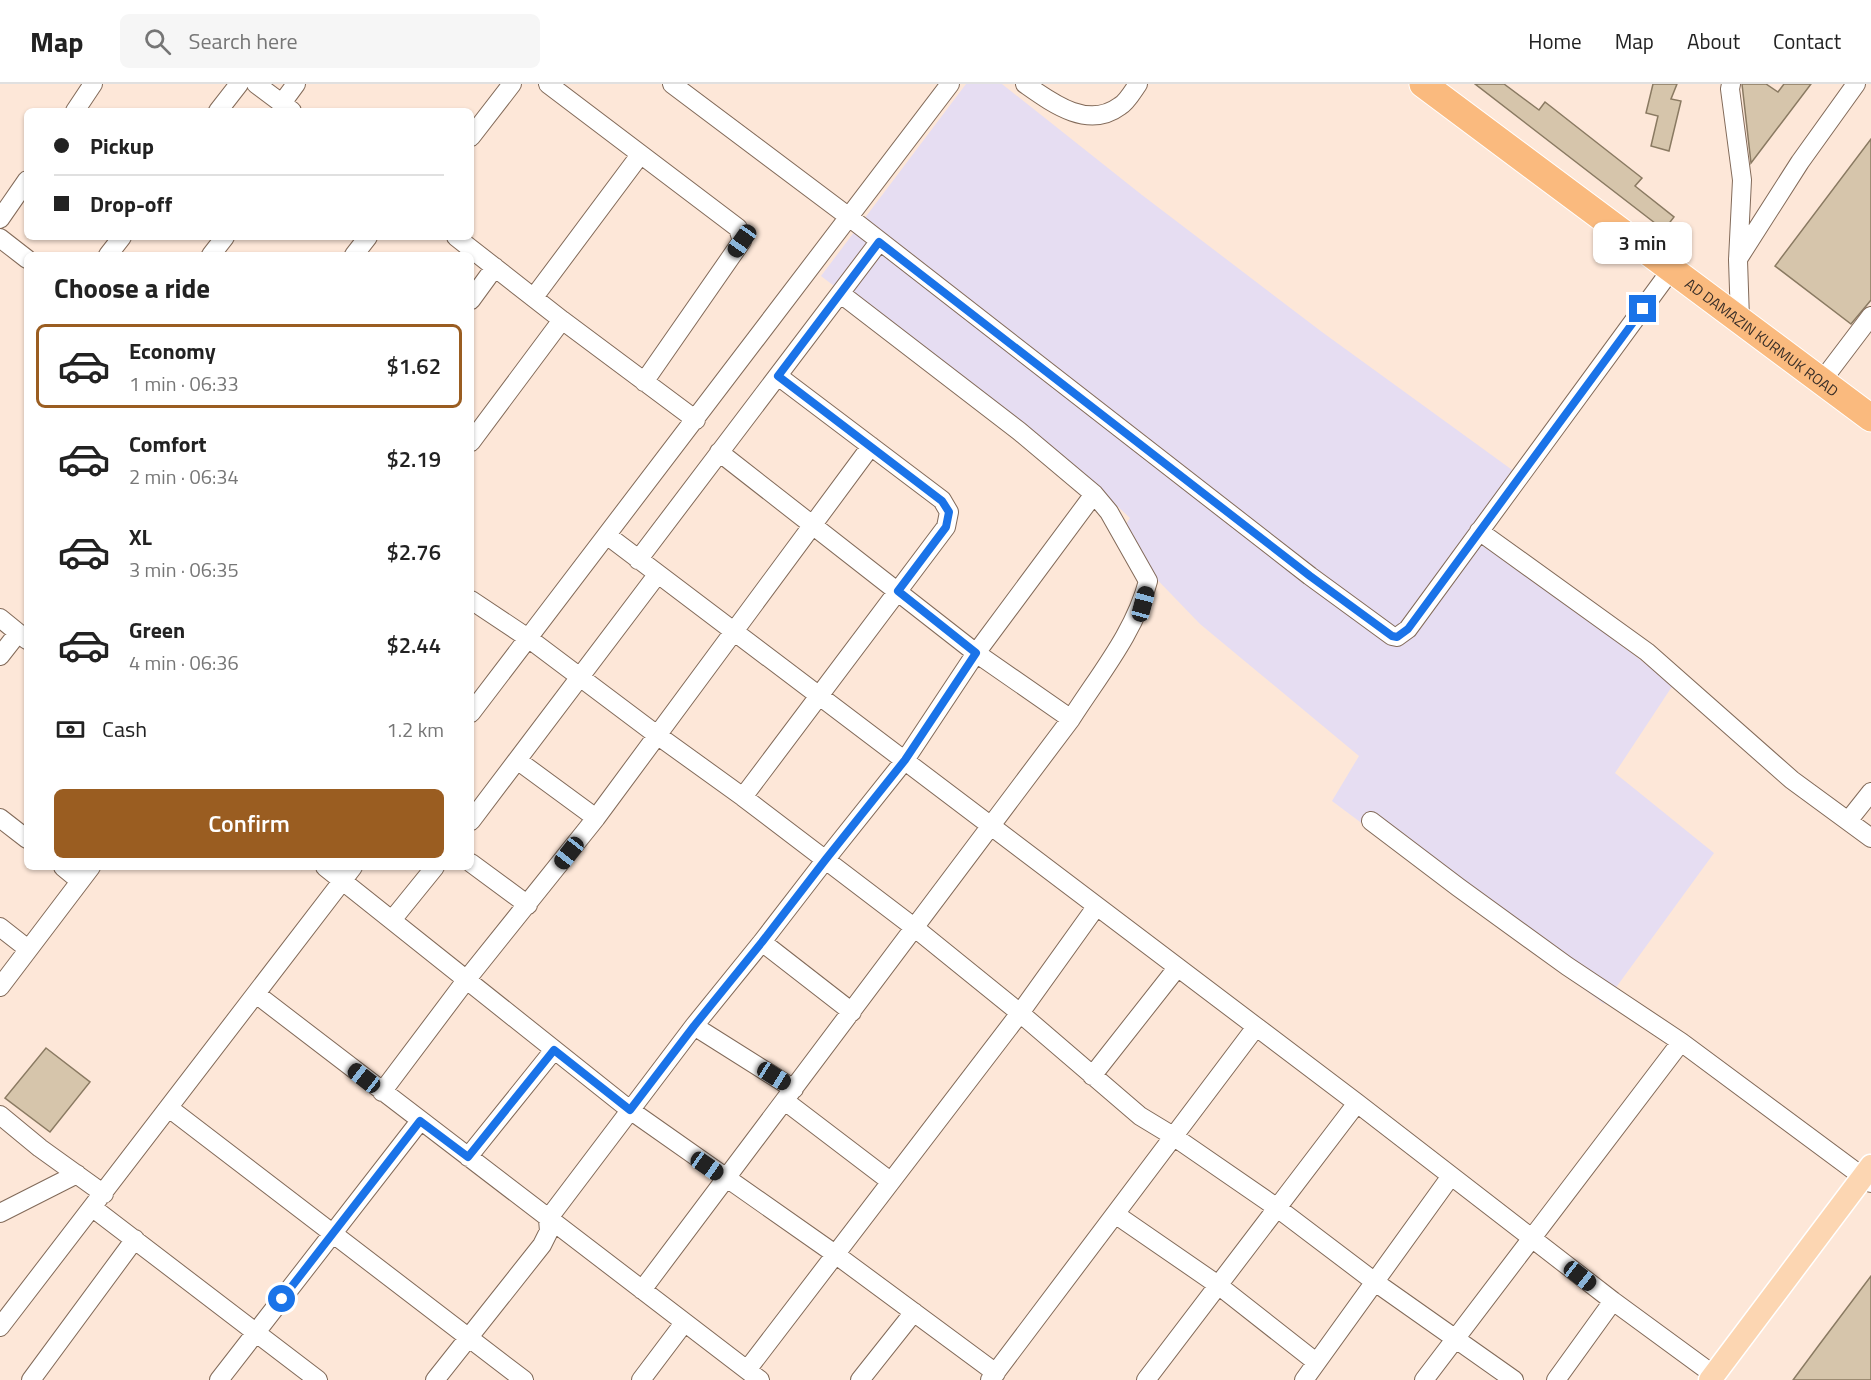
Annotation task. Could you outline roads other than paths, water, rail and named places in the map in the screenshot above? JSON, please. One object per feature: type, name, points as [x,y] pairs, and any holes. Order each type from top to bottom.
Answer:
[{"type":"highway","name":"AD DAMAZIN KURMUK ROAD","points":[[1423,84],[1871,418]]},
{"type":"main road","points":[[1712,1377],[1868,1176]]},
{"type":"street","points":[[77,108],[93,84]]},
{"type":"street","points":[[220,108],[239,84]]},
{"type":"street","points":[[256,84],[287,107],[297,84]]},
{"type":"street","points":[[474,133],[512,84]]},
{"type":"street","points":[[548,84],[738,228],[742,241],[644,382]]},
{"type":"street","points":[[672,84],[849,217],[1310,576],[1392,636],[1399,637],[1408,629],[1671,270]]},
{"type":"street","points":[[474,709],[950,84]]},
{"type":"street","points":[[1025,84],[1048,101],[1072,113],[1097,117],[1121,106],[1138,84]]},
{"type":"street","points":[[1731,84],[1742,180],[1737,260],[1740,320]]},
{"type":"street","points":[[1737,260],[1800,162],[1856,84]]},
{"type":"street","points":[[534,297],[640,154]]},
{"type":"street","points":[[0,219],[24,184]]},
{"type":"street","points":[[0,238],[24,257]]},
{"type":"street","points":[[110,252],[120,240]]},
{"type":"street","points":[[213,252],[223,240]]},
{"type":"street","points":[[356,252],[366,240]]},
{"type":"street","points":[[460,240],[696,420]]},
{"type":"street","points":[[638,560],[879,242]]},
{"type":"street","points":[[474,296],[495,267]]},
{"type":"street","points":[[642,1290],[1071,719],[1143,604],[1149,581],[1109,512],[1094,494],[1019,430],[841,294]]},
{"type":"street","points":[[1821,382],[1871,316]]},
{"type":"street","points":[[474,438],[562,320]]},
{"type":"street","points":[[743,797],[946,527],[949,512],[942,501],[778,376]]},
{"type":"street","points":[[382,1092],[467,979],[596,818],[871,446]]},
{"type":"street","points":[[719,452],[976,653],[1071,719]]},
{"type":"street","points":[[435,1380],[542,1245],[549,1231],[548,1219],[630,1110],[905,760],[976,653],[1094,494]]},
{"type":"street","points":[[1479,531],[1647,652],[1792,780],[1871,838]]},
{"type":"street","points":[[608,536],[1357,1103],[1712,1377]]},
{"type":"street","points":[[474,817],[657,575]]},
{"type":"street","points":[[474,602],[528,638],[826,859],[1020,1012],[1140,1116],[1276,1207],[1375,1282],[1514,1380]]},
{"type":"street","points":[[0,618],[23,636],[0,656]]},
{"type":"street","points":[[517,760],[596,818]]},
{"type":"street","points":[[1848,821],[1871,792]]},
{"type":"street","points":[[0,818],[24,837]]},
{"type":"street","points":[[1371,821],[1567,966],[1681,1042],[1868,1176]]},
{"type":"street","points":[[474,865],[528,905]]},
{"type":"street","points":[[392,921],[433,870]]},
{"type":"street","points":[[0,987],[86,874]]},
{"type":"street","points":[[0,1327],[348,874],[392,921],[630,1110],[835,1254],[914,1312],[993,1376],[1256,1028]]},
{"type":"street","points":[[256,994],[753,1375],[835,1254],[1020,1012],[1096,907]]},
{"type":"street","points":[[0,927],[28,949]]},
{"type":"street","points":[[762,942],[852,1012]]},
{"type":"street","points":[[1092,1076],[1177,968]]},
{"type":"street","points":[[694,1026],[789,1095],[890,1181]]},
{"type":"street","points":[[1424,1380],[1681,1042]]},
{"type":"street","points":[[468,1157],[554,1050]]},
{"type":"street","points":[[1146,1380],[1357,1103]]},
{"type":"street","points":[[169,1108],[524,1380]]},
{"type":"street","points":[[2,1121],[77,1174],[98,1201],[135,1239],[318,1380]]},
{"type":"street","points":[[219,1380],[420,1121]]},
{"type":"street","points":[[0,1213],[77,1174]]},
{"type":"street","points":[[1304,1380],[1451,1176]]},
{"type":"street","points":[[1115,1214],[1218,1285],[1316,1362]]},
{"type":"street","points":[[31,1380],[135,1239]]},
{"type":"street","points":[[1556,1380],[1613,1301]]},
{"type":"street","points":[[860,1380],[914,1312]]},
{"type":"street","points":[[641,1380],[684,1323]]}]
